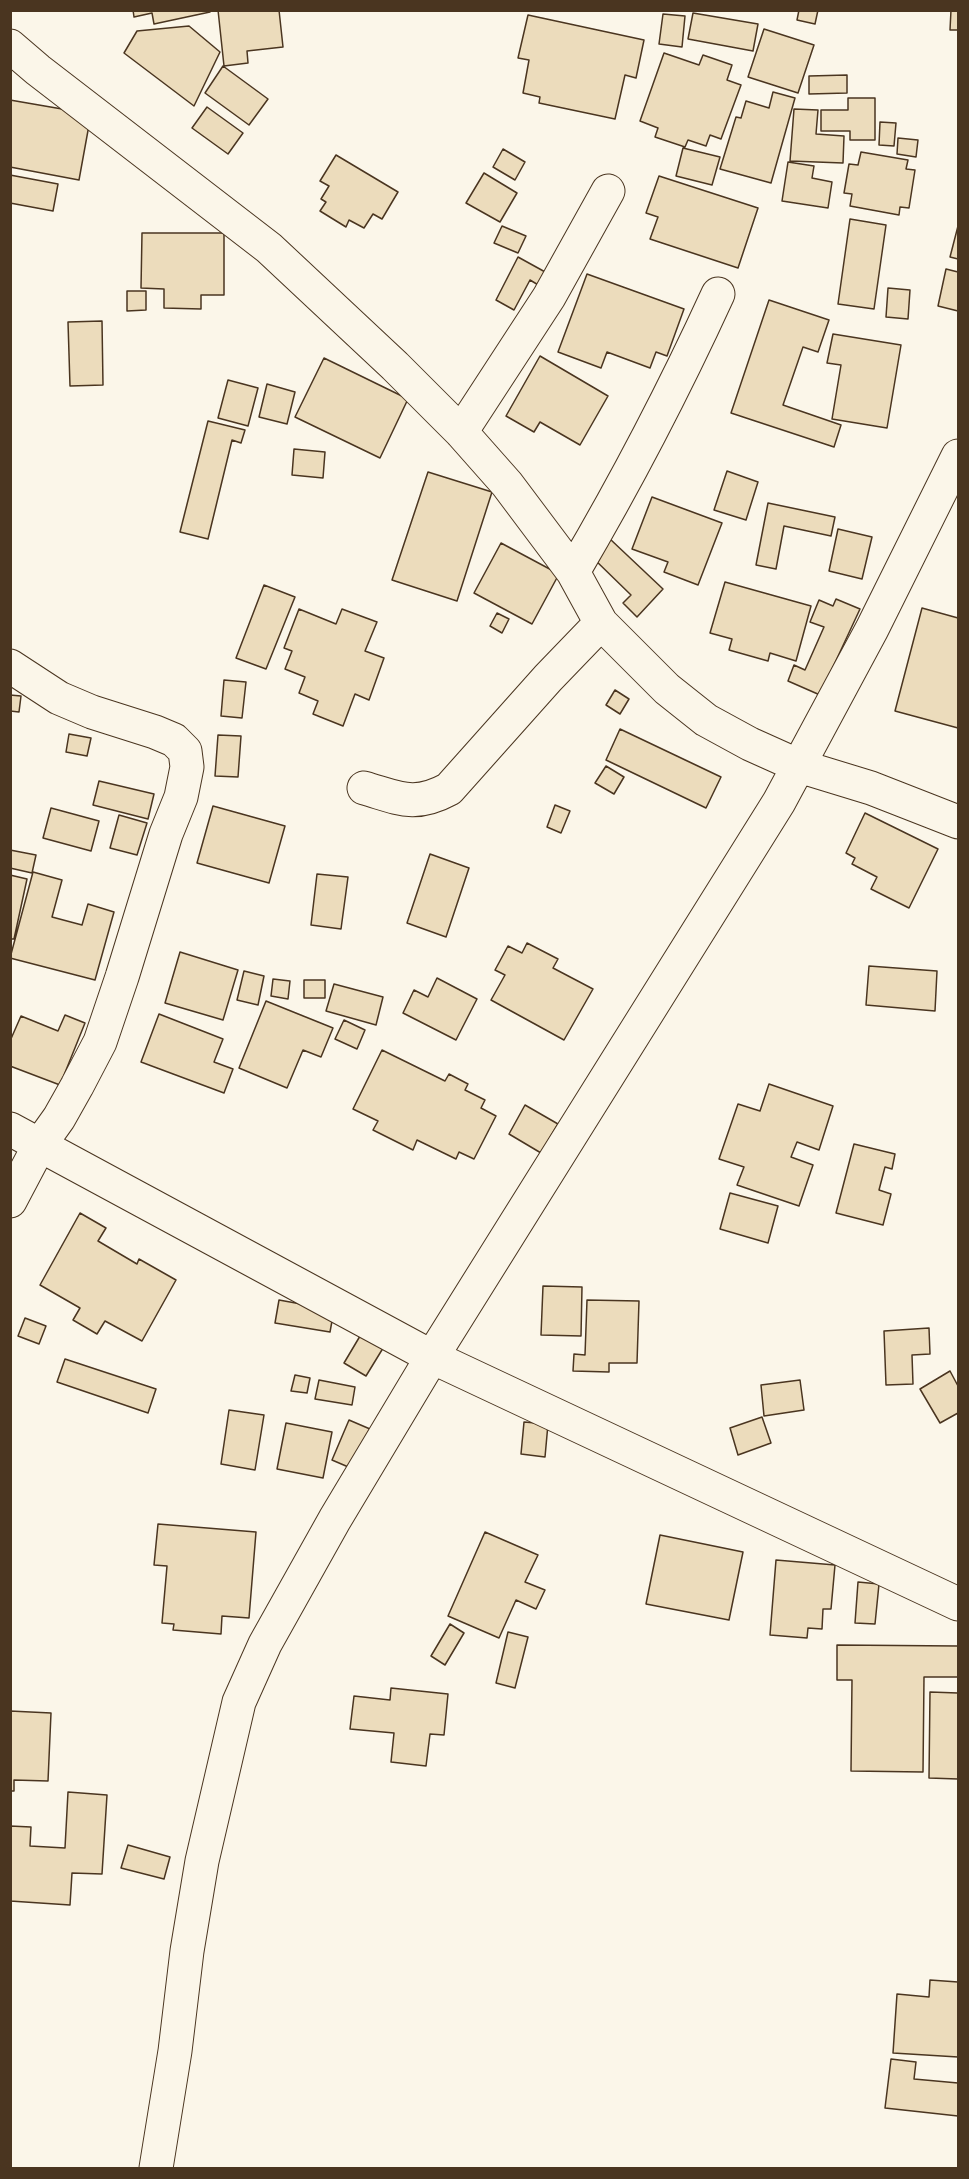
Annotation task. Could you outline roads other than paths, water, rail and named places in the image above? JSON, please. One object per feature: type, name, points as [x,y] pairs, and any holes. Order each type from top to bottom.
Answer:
[{"type":"street","points":[[10,46],[269,249],[395,366],[461,432],[507,484],[573,572],[601,623],[667,689],[706,720],[750,744],[799,766],[870,788],[958,822]]},
{"type":"street","points":[[461,432],[549,297],[608,191]]},
{"type":"street","points":[[573,572],[666,404],[718,294]]},
{"type":"street","points":[[156,2169],[198,1883],[239,1702],[265,1644],[335,1520],[432,1358],[779,802],[872,629],[958,456]]},
{"type":"street","points":[[364,788],[410,801],[435,796],[449,789],[548,678],[601,623]]},
{"type":"street","points":[[10,666],[60,698],[92,712],[174,740],[185,751],[188,767],[181,797],[166,834],[100,1042],[59,1118],[39,1146],[10,1201]]},
{"type":"street","points":[[10,1130],[432,1358],[958,1604]]}]
